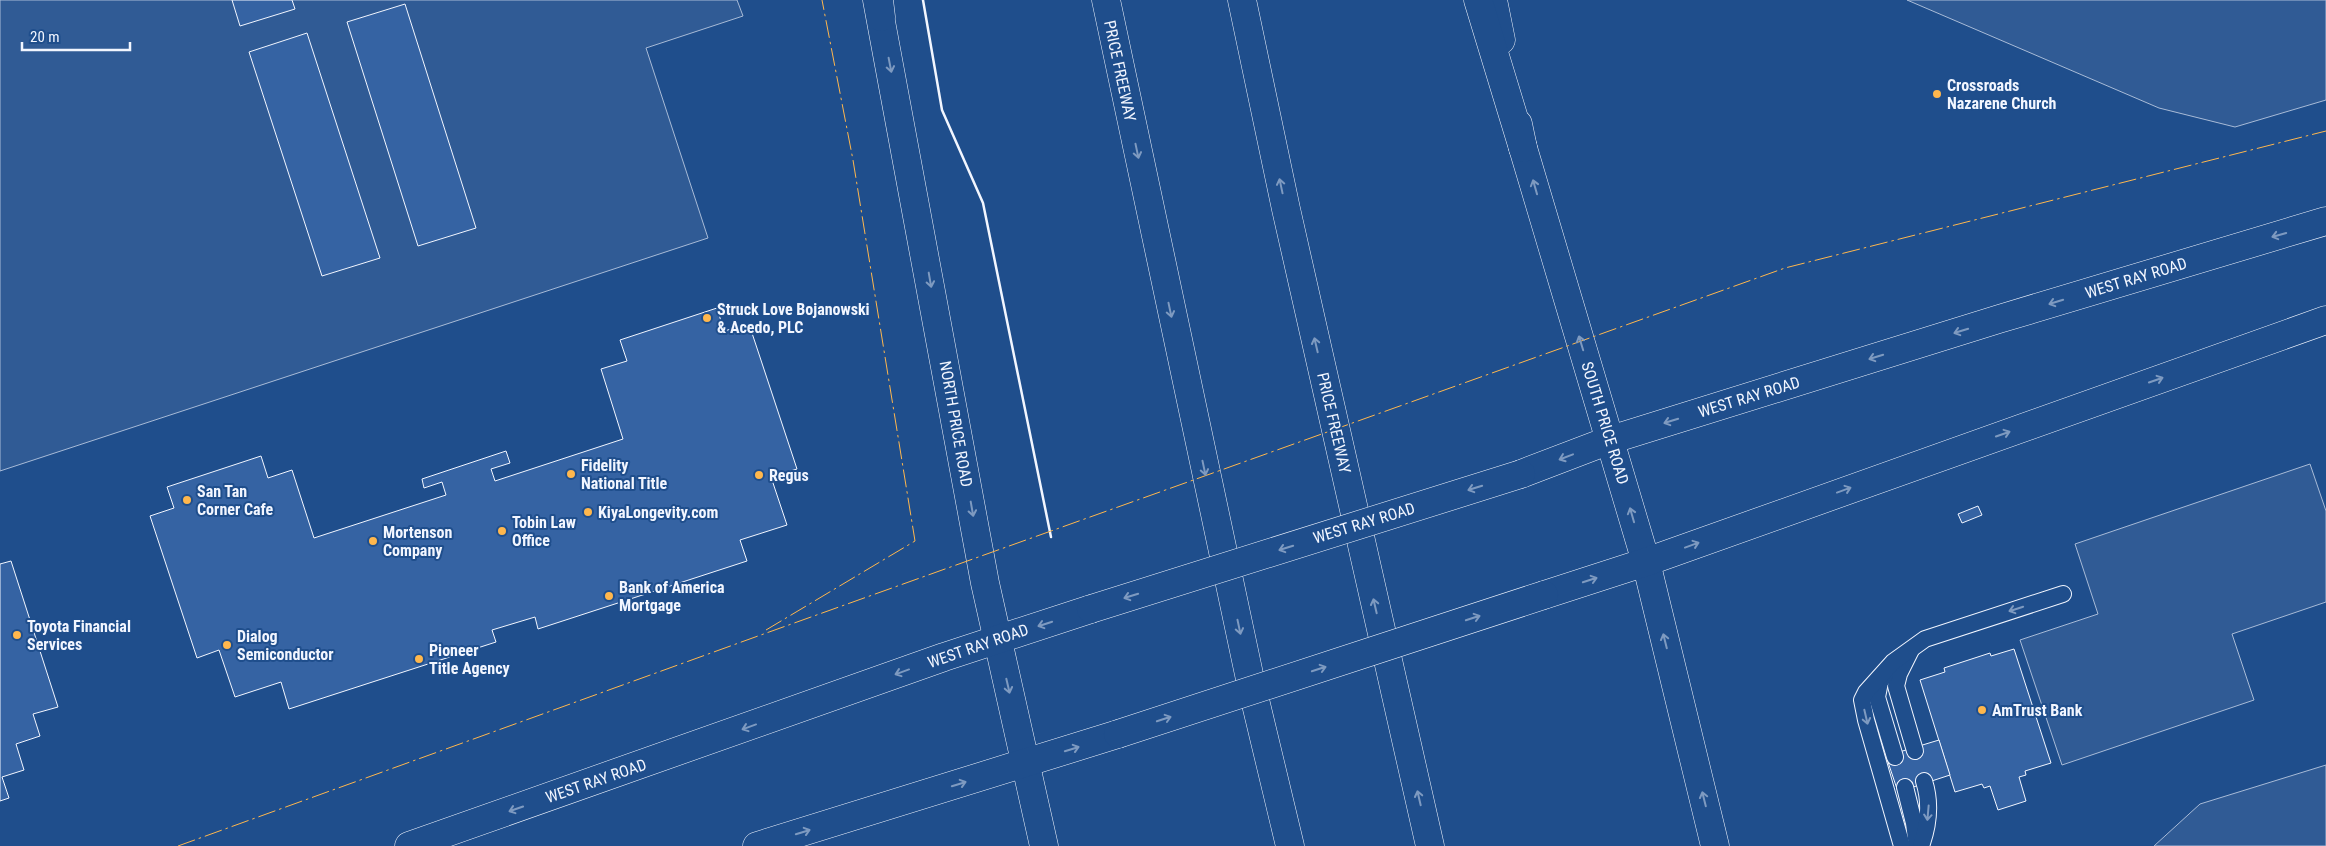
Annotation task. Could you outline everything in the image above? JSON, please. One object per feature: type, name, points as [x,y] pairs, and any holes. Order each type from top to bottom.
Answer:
[{"type":"main road","name":"PRICE FREEWAY","points":[[1106,0],[1250,679],[1290,846]]},
{"type":"main road","name":"PRICE FREEWAY","points":[[1242,0],[1286,209],[1430,846]]},
{"type":"main road","points":[[1478,0],[1523,148]]},
{"type":"main road","name":"SOUTH PRICE ROAD","points":[[1493,0],[1523,148],[1646,562],[1715,846]]},
{"type":"main road","name":"NORTH PRICE ROAD","points":[[879,6],[985,583],[1044,846]]},
{"type":"main road","name":"WEST RAY ROAD","points":[[410,846],[998,639],[1521,474],[1610,440],[1999,319],[2326,221]]},
{"type":"main road","points":[[757,846],[1118,734],[1646,562],[2326,320]]},
{"type":"lane","points":[[1902,846],[1862,700],[1866,692],[1878,676],[1893,662],[1924,639],[2063,594]]},
{"type":"lane","points":[[1912,648],[1899,674],[1896,686],[1915,751]]},
{"type":"lane","points":[[1893,662],[1880,682],[1877,697],[1895,757]]},
{"type":"lane","points":[[1922,846],[1929,815],[1929,798],[1924,781]]},
{"type":"lane","points":[[1905,787],[1914,823],[1916,846]]},
{"type":"shaded area","points":[[0,0],[737,0],[743,16],[646,48],[708,238],[0,471]]},
{"type":"shaded area","points":[[1907,0],[2326,0],[2326,100],[2235,127],[2159,108]]},
{"type":"shaded area","points":[[2310,464],[2326,511],[2326,602],[2232,634],[2254,700],[2062,765],[2020,640],[2098,614],[2075,544]]},
{"type":"shaded area","points":[[2326,765],[2326,846],[2154,846],[2200,804]]},
{"type":"building","points":[[232,0],[292,0],[295,9],[240,26]]},
{"type":"building","points":[[405,4],[476,228],[418,246],[347,22]]},
{"type":"building","points":[[307,33],[380,258],[322,276],[249,52]]},
{"type":"building","name":"KiyaLongevity.com","points":[[717,308],[724,331],[749,324],[797,469],[771,477],[787,525],[740,540],[747,561],[538,629],[535,617],[492,630],[496,642],[289,709],[281,682],[235,697],[219,650],[197,658],[150,516],[174,508],[167,487],[261,456],[268,478],[292,470],[314,538],[446,495],[442,482],[424,488],[422,479],[506,451],[510,463],[491,469],[495,481],[623,439],[601,369],[627,361],[620,340]]},
{"type":"building","points":[[1978,506],[1982,515],[1962,523],[1958,514]]},
{"type":"building","name":"Toyota Financial Services","points":[[11,561],[58,707],[33,714],[40,736],[16,744],[24,770],[2,777],[9,798],[0,801],[0,564]]},
{"type":"building","name":"AmTrust Bank","points":[[2014,649],[2051,763],[2025,771],[2026,775],[2019,777],[2026,801],[1998,810],[1990,786],[1984,788],[1982,784],[1955,792],[1920,680],[1945,672],[1944,668],[1990,653],[1991,656]]},
{"type":"building","points":[[1939,740],[1950,775],[1898,792],[1886,756]]},
{"type":"wall","points":[[923,0],[942,110],[983,203],[1051,537]]},
{"type":"power","points":[[766,630],[915,541],[853,160],[822,0]]},
{"type":"power","points":[[178,846],[1785,268],[2326,131]]},
{"type":"place","name":"Crossroads Nazarene Church","points":[[1937,94]]},
{"type":"place","name":"Struck Love Bojanowski & Acedo, PLC","points":[[707,318]]},
{"type":"place","name":"Fidelity National Title","points":[[571,474]]},
{"type":"place","name":"Regus","points":[[759,475]]},
{"type":"place","name":"San Tan Corner Cafe","points":[[187,500]]},
{"type":"place","name":"KiyaLongevity.com","points":[[588,512]]},
{"type":"place","name":"Tobin Law Office","points":[[502,531]]},
{"type":"place","name":"Mortenson Company","points":[[373,541]]},
{"type":"place","name":"Bank of America Mortgage","points":[[609,596]]},
{"type":"place","name":"Toyota Financial Services","points":[[17,635]]},
{"type":"place","name":"Dialog Semiconductor","points":[[227,645]]},
{"type":"place","name":"Pioneer Title Agency","points":[[419,659]]},
{"type":"place","name":"AmTrust Bank","points":[[1982,710]]}]
